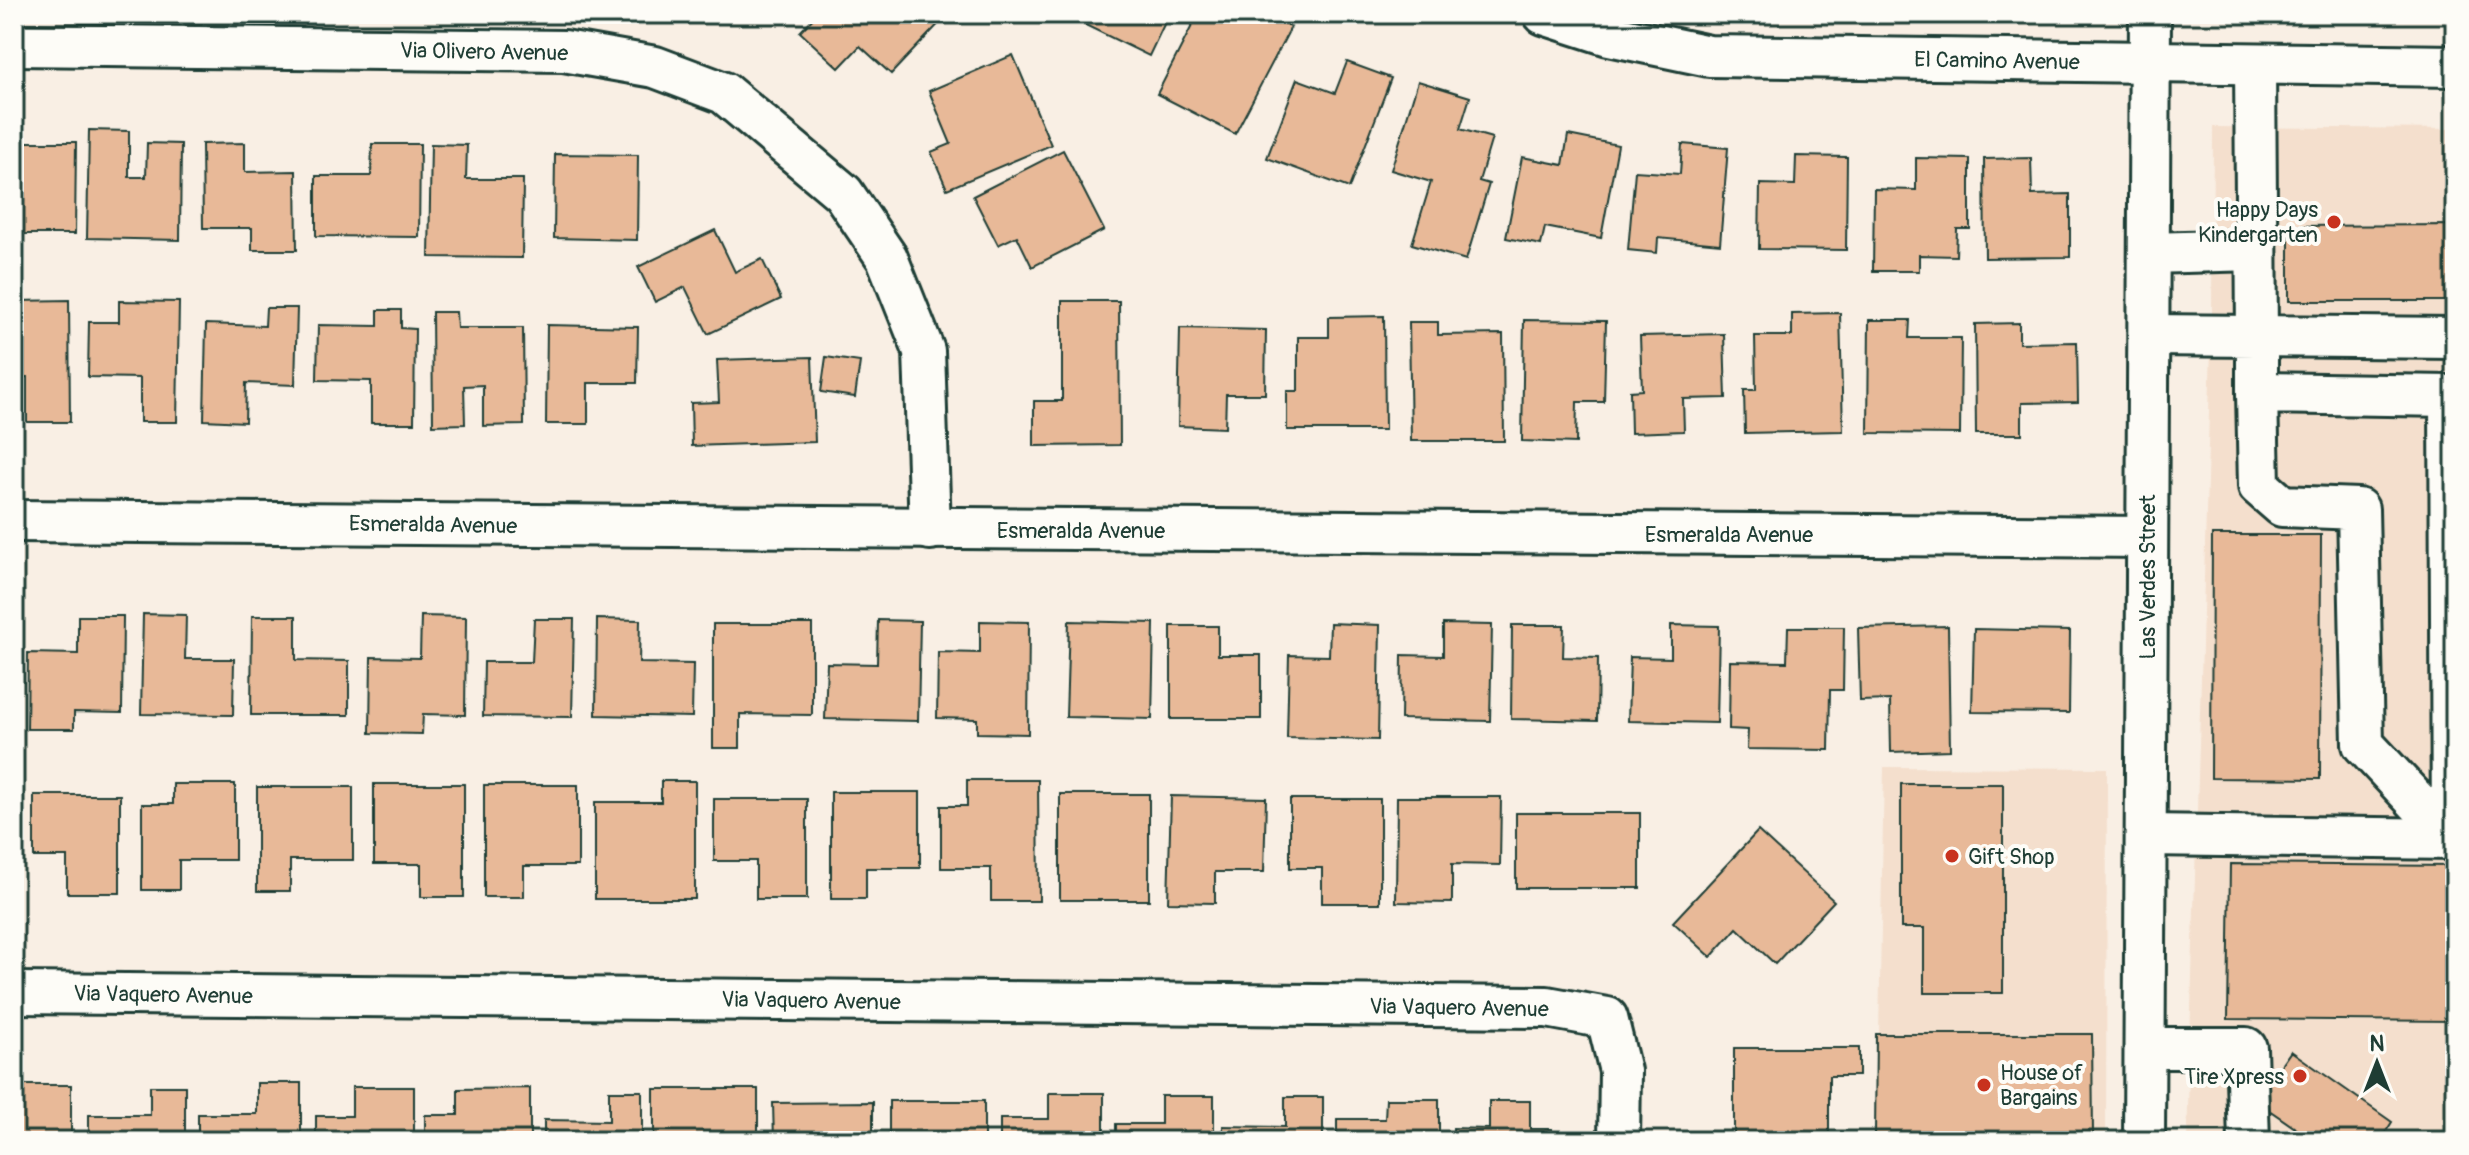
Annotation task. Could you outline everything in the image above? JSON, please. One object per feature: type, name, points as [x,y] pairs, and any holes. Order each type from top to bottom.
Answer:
[{"type":"street","name":"El Camino Avenue","points":[[1544,14],[1609,35],[1709,56],[2455,66]]},
{"type":"street","name":"Las Verdes Street","points":[[2144,1141],[2150,14]]},
{"type":"street","name":"Via Olivero Avenue","points":[[14,45],[564,51],[655,67],[724,93],[843,193],[887,258],[924,351],[930,529]]},
{"type":"street","points":[[2255,64],[2259,486],[2282,506],[2358,509],[2363,744],[2454,839]]},
{"type":"street","points":[[2149,253],[2256,250]]},
{"type":"street","points":[[2149,335],[2455,338]]},
{"type":"street","points":[[2257,393],[2450,396],[2454,839]]},
{"type":"street","name":"Esmeralda Avenue","points":[[14,521],[2147,537]]},
{"type":"street","points":[[2146,835],[2454,839]]},
{"type":"street","name":"Via Vaquero Avenue","points":[[14,993],[1547,1007],[1607,1018],[1620,1071],[1619,1141]]},
{"type":"street","points":[[2145,1048],[2246,1048],[2249,1141]]},
{"type":"shaded area","points":[[2213,127],[2455,129],[2455,1141],[2187,1141],[2212,314]]},
{"type":"shaded area","points":[[1884,767],[2107,768],[2106,1141],[1877,1141]]},
{"type":"building","points":[[817,14],[948,14],[891,74],[860,46],[839,68],[800,32]]},
{"type":"building","points":[[1073,14],[1169,14],[1149,56],[1071,18]]},
{"type":"building","points":[[1198,14],[1265,14],[1291,27],[1235,134],[1157,94]]},
{"type":"building","points":[[1013,55],[1051,145],[947,189],[931,152],[951,144],[929,91]]},
{"type":"building","points":[[1347,62],[1391,78],[1349,188],[1267,158],[1297,79],[1335,93]]},
{"type":"building","points":[[1418,81],[1470,97],[1460,129],[1492,138],[1479,181],[1489,184],[1466,260],[1412,244],[1431,182],[1391,170]]},
{"type":"building","points":[[89,130],[129,131],[129,177],[146,177],[147,143],[181,144],[180,240],[87,238]]},
{"type":"building","points":[[1568,135],[1618,145],[1601,238],[1545,227],[1541,245],[1506,238],[1522,157],[1563,165]]},
{"type":"building","points":[[14,142],[76,142],[75,234],[14,234]]},
{"type":"building","points":[[245,143],[245,172],[296,171],[297,250],[252,250],[252,228],[203,228],[202,144]]},
{"type":"building","points":[[372,144],[420,144],[419,237],[316,236],[316,176],[371,176]]},
{"type":"building","points":[[431,144],[467,145],[466,179],[523,179],[522,258],[429,257]]},
{"type":"building","points":[[1682,144],[1728,148],[1720,244],[1658,238],[1657,253],[1628,250],[1635,171],[1680,174]]},
{"type":"building","points":[[1063,150],[1104,230],[1032,267],[1017,236],[998,245],[973,196]]},
{"type":"building","points":[[555,154],[638,155],[637,240],[554,238]]},
{"type":"building","points":[[1796,156],[1847,157],[1846,250],[1759,249],[1760,184],[1795,185]]},
{"type":"building","points":[[1916,158],[1970,159],[1970,229],[1957,229],[1956,256],[1919,255],[1919,271],[1873,271],[1874,189],[1916,190]]},
{"type":"building","points":[[2031,158],[2032,195],[2070,194],[2070,257],[1985,258],[1984,159]]},
{"type":"building","points":[[2455,225],[2455,301],[2289,301],[2289,226]]},
{"type":"building","points":[[715,230],[735,272],[762,259],[781,299],[708,334],[685,287],[655,302],[638,267]]},
{"type":"building","points":[[69,300],[70,422],[27,422],[27,377],[14,377],[16,301]]},
{"type":"building","points":[[119,301],[179,302],[177,422],[140,422],[140,378],[88,377],[89,322],[119,322]]},
{"type":"building","points":[[1062,301],[1119,301],[1120,445],[1034,446],[1034,401],[1062,401]]},
{"type":"building","points":[[266,308],[297,308],[295,385],[246,383],[245,422],[204,420],[206,324],[265,326]]},
{"type":"building","points":[[378,310],[401,310],[401,328],[415,329],[414,423],[371,423],[371,381],[317,380],[318,325],[378,326]]},
{"type":"building","points":[[432,312],[456,312],[457,328],[523,328],[524,425],[483,426],[483,385],[464,386],[465,424],[433,425]]},
{"type":"building","points":[[1840,313],[1843,431],[1745,433],[1744,390],[1756,390],[1755,336],[1792,336],[1792,314]]},
{"type":"building","points":[[1384,316],[1385,430],[1287,430],[1287,391],[1298,391],[1298,337],[1329,337],[1329,317]]},
{"type":"building","points":[[1524,320],[1606,321],[1604,402],[1577,402],[1576,443],[1522,441]]},
{"type":"building","points":[[1869,320],[1910,320],[1909,338],[1961,338],[1960,434],[1868,433]]},
{"type":"building","points":[[1409,322],[1438,322],[1438,335],[1503,334],[1504,441],[1411,441]]},
{"type":"building","points":[[2019,323],[2019,343],[2077,342],[2078,402],[2022,403],[2022,434],[1976,434],[1975,324]]},
{"type":"building","points":[[547,325],[638,327],[637,383],[588,383],[588,424],[546,424]]},
{"type":"building","points":[[1180,328],[1266,330],[1265,394],[1226,394],[1225,428],[1178,426]]},
{"type":"building","points":[[1724,334],[1726,398],[1683,399],[1684,431],[1631,433],[1630,391],[1642,390],[1640,336]]},
{"type":"building","points":[[812,357],[815,442],[692,446],[691,403],[719,402],[717,360]]},
{"type":"building","points":[[826,357],[860,362],[855,397],[821,392]]},
{"type":"building","points":[[2212,535],[2321,535],[2320,779],[2211,778]]},
{"type":"building","points":[[143,614],[186,615],[185,659],[234,659],[233,715],[141,714]]},
{"type":"building","points":[[78,616],[123,616],[122,713],[74,712],[74,729],[27,729],[28,653],[78,654]]},
{"type":"building","points":[[252,616],[296,616],[296,660],[349,661],[349,715],[251,715]]},
{"type":"building","points":[[421,616],[466,617],[465,715],[423,714],[422,734],[370,733],[371,657],[420,658]]},
{"type":"building","points":[[534,619],[574,619],[572,717],[483,716],[484,662],[532,662]]},
{"type":"building","points":[[597,619],[640,620],[639,663],[693,664],[692,717],[596,715]]},
{"type":"building","points":[[878,620],[920,621],[918,721],[825,719],[827,663],[877,664]]},
{"type":"building","points":[[980,621],[1029,622],[1028,734],[977,733],[977,719],[937,718],[938,652],[980,653]]},
{"type":"building","points":[[1069,621],[1154,623],[1152,719],[1066,717]]},
{"type":"building","points":[[1330,623],[1380,625],[1378,740],[1287,738],[1289,655],[1329,656]]},
{"type":"building","points":[[713,624],[812,624],[812,715],[740,714],[740,748],[713,748]]},
{"type":"building","points":[[1443,624],[1492,625],[1490,721],[1401,719],[1402,655],[1443,656]]},
{"type":"building","points":[[1512,625],[1564,625],[1563,657],[1598,658],[1597,721],[1511,719]]},
{"type":"building","points":[[1671,625],[1719,626],[1717,723],[1628,721],[1630,657],[1671,658]]},
{"type":"building","points":[[1171,626],[1218,626],[1218,655],[1261,655],[1261,719],[1171,719]]},
{"type":"building","points":[[1948,626],[1950,750],[1891,752],[1890,700],[1860,701],[1858,628]]},
{"type":"building","points":[[1788,627],[1844,627],[1843,690],[1830,690],[1829,750],[1747,749],[1748,730],[1729,729],[1730,661],[1787,662]]},
{"type":"building","points":[[1974,629],[2070,631],[2069,713],[1972,712]]},
{"type":"building","points":[[967,780],[1038,780],[1039,901],[991,901],[991,868],[941,868],[941,806],[967,806]]},
{"type":"building","points":[[661,781],[695,781],[695,899],[595,899],[595,802],[661,802]]},
{"type":"building","points":[[173,784],[235,784],[235,860],[179,860],[179,890],[142,890],[142,804],[173,804]]},
{"type":"building","points":[[374,784],[464,784],[464,897],[421,897],[421,864],[374,864]]},
{"type":"building","name":"Gift Shop","points":[[1901,784],[2003,784],[2003,993],[1924,993],[1924,928],[1901,928]]},
{"type":"building","points":[[484,785],[578,785],[578,866],[524,866],[524,897],[484,897]]},
{"type":"building","points":[[257,787],[353,787],[353,860],[290,860],[290,891],[257,891]]},
{"type":"building","points":[[831,792],[920,792],[920,868],[866,868],[866,899],[831,899]]},
{"type":"building","points":[[1060,794],[1149,794],[1149,900],[1060,900]]},
{"type":"building","points":[[34,795],[120,795],[120,893],[67,893],[67,857],[34,857]]},
{"type":"building","points":[[1171,796],[1266,798],[1264,872],[1215,872],[1215,903],[1168,902]]},
{"type":"building","points":[[1397,797],[1501,797],[1500,865],[1452,864],[1452,903],[1396,902]]},
{"type":"building","points":[[714,799],[807,799],[807,899],[756,899],[756,861],[714,861]]},
{"type":"building","points":[[1290,799],[1380,799],[1380,903],[1322,903],[1322,868],[1290,868]]},
{"type":"building","points":[[1516,813],[1640,813],[1640,888],[1516,888]]},
{"type":"building","points":[[1758,831],[1834,901],[1775,964],[1737,928],[1711,957],[1673,922]]},
{"type":"building","points":[[2230,864],[2455,866],[2455,1021],[2228,1019]]},
{"type":"building","name":"House of Bargains","points":[[1876,1034],[2092,1034],[2093,1136],[1875,1135]]},
{"type":"building","points":[[1734,1048],[1859,1048],[1859,1076],[1829,1076],[1829,1141],[1734,1141]]},
{"type":"building","name":"Tire Xpress","points":[[2291,1051],[2392,1122],[2380,1141],[2314,1141],[2256,1101]]},
{"type":"building","points":[[257,1083],[301,1083],[301,1141],[198,1141],[198,1114],[257,1114]]},
{"type":"building","points":[[17,1085],[71,1085],[71,1141],[14,1141]]},
{"type":"building","points":[[150,1086],[185,1086],[185,1141],[89,1141],[89,1115],[150,1115]]},
{"type":"building","points":[[352,1087],[414,1087],[414,1141],[316,1141],[316,1116],[352,1116]]},
{"type":"building","points":[[530,1088],[530,1141],[425,1141],[425,1115],[458,1115],[458,1089]]},
{"type":"building","points":[[654,1089],[758,1089],[758,1141],[654,1141]]},
{"type":"building","points":[[609,1091],[642,1091],[642,1141],[544,1141],[544,1120],[609,1121]]},
{"type":"building","points":[[1049,1093],[1104,1093],[1104,1141],[1000,1141],[1000,1119],[1049,1119]]},
{"type":"building","points":[[1161,1096],[1214,1096],[1214,1141],[1116,1141],[1116,1124],[1161,1124]]},
{"type":"building","points":[[1285,1097],[1323,1097],[1323,1141],[1223,1141],[1223,1126],[1285,1127]]},
{"type":"building","points":[[1386,1099],[1439,1099],[1439,1141],[1337,1141],[1337,1119],[1385,1119]]},
{"type":"building","points":[[889,1101],[984,1101],[984,1141],[889,1141]]},
{"type":"building","points":[[1489,1101],[1530,1101],[1530,1129],[1552,1129],[1552,1141],[1453,1141],[1453,1128],[1489,1129]]},
{"type":"building","points":[[873,1102],[873,1141],[774,1141],[773,1103]]},
{"type":"place","name":"Happy Days Kindergarten","points":[[2334,222]]},
{"type":"place","name":"Gift Shop","points":[[1952,856]]},
{"type":"place","name":"Tire Xpress","points":[[2300,1076]]},
{"type":"place","name":"House of Bargains","points":[[1984,1085]]}]
